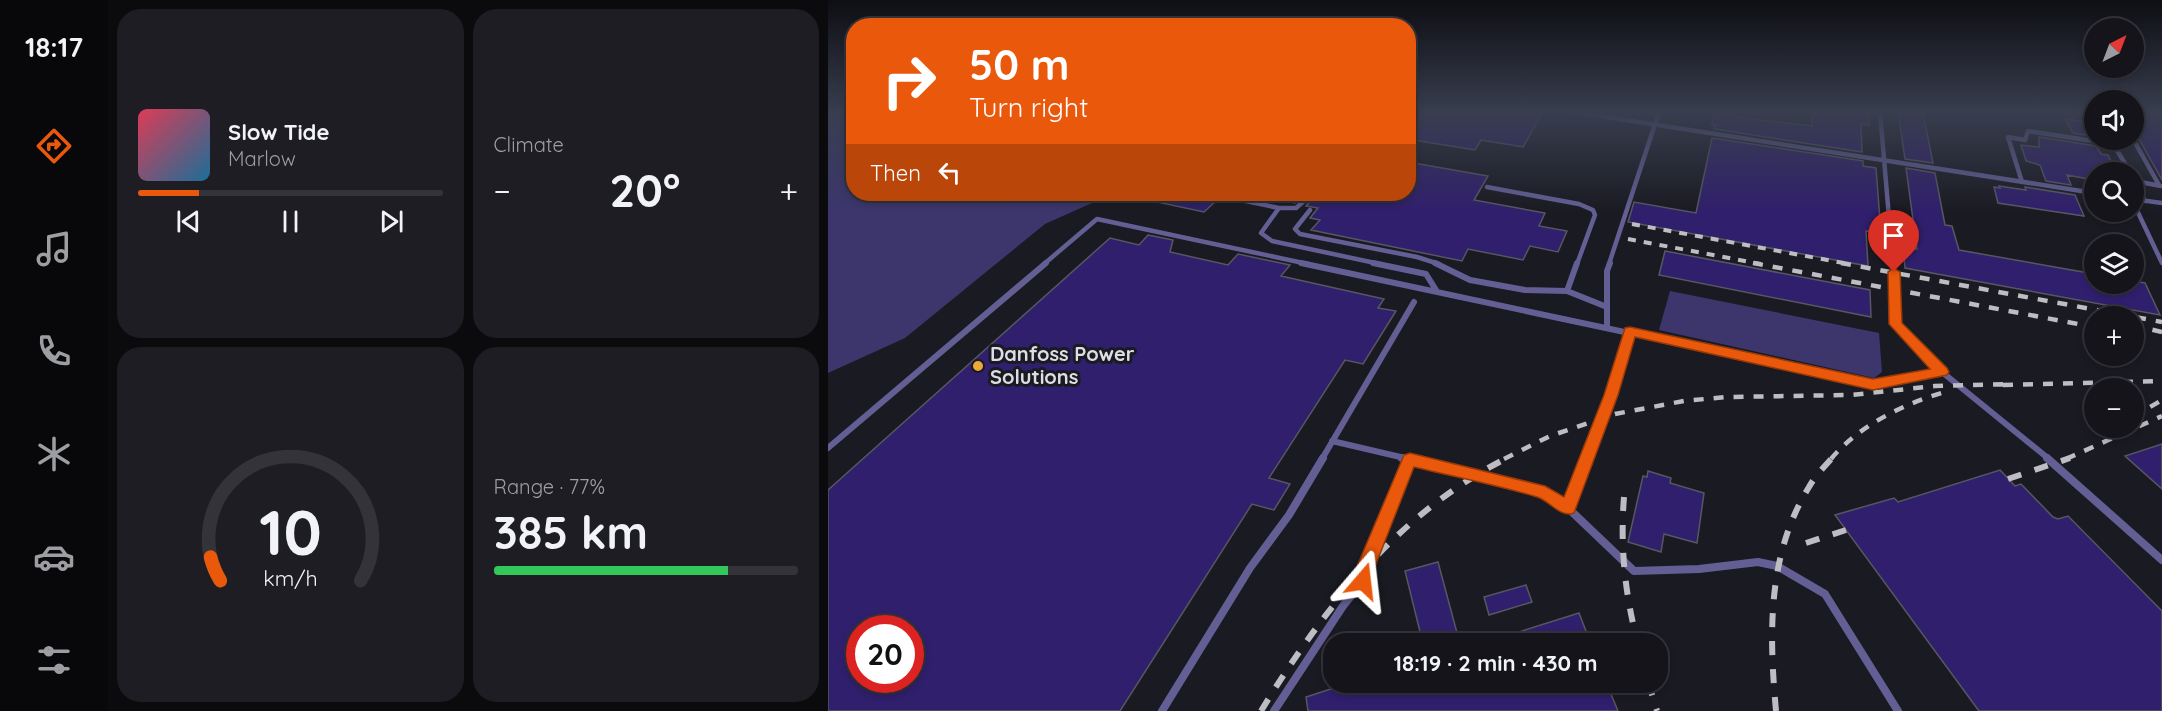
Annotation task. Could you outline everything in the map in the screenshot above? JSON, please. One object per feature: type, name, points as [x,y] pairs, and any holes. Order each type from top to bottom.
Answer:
[{"type":"lane","points":[[1607,326],[1607,271],[1648,145]]},
{"type":"lane","points":[[1786,145],[2084,191]]},
{"type":"lane","points":[[1882,145],[1895,284],[1896,324],[1942,372],[2055,464],[2162,560]]},
{"type":"lane","points":[[2011,145],[2022,182]]},
{"type":"lane","points":[[2140,150],[2161,185]]},
{"type":"lane","points":[[2144,182],[2161,185]]},
{"type":"lane","points":[[1487,187],[1579,204],[1593,210],[1595,215],[1567,291]]},
{"type":"lane","points":[[1246,201],[1279,208],[1296,208],[1304,201]]},
{"type":"lane","points":[[2145,201],[2162,203]]},
{"type":"lane","points":[[1279,208],[1261,233],[1272,241],[1426,274],[1436,290]]},
{"type":"lane","points":[[1310,210],[1295,229],[1300,234],[1417,257],[1470,280],[1525,290],[1567,291],[1607,307]]},
{"type":"lane","points":[[828,448],[1097,219],[1607,326],[1873,385],[1942,372]]},
{"type":"lane","points":[[2143,222],[2162,263]]},
{"type":"lane","points":[[1162,711],[1250,567],[1290,515],[1414,303]]},
{"type":"lane","points":[[1568,508],[1611,395],[1630,331]]},
{"type":"lane","points":[[1332,441],[1545,492],[1568,508],[1634,571],[1699,569],[1758,562],[1777,566],[1825,594],[1898,711]]},
{"type":"lane","points":[[1274,711],[1343,606],[1363,581],[1367,564],[1410,460]]},
{"type":"shaded area","points":[[828,145],[846,145],[846,201],[1096,201],[1045,224],[905,338],[828,373]]},
{"type":"shaded area","points":[[1670,291],[1879,333],[1882,372],[1874,378],[1659,330]]},
{"type":"building","points":[[1446,145],[1478,145],[1475,150]]},
{"type":"building","points":[[1710,145],[1759,145],[1863,161],[1863,166],[1876,168],[1881,233],[1866,231],[1868,266],[1628,222],[1634,202],[1696,213]]},
{"type":"building","points":[[1818,145],[1862,145],[1862,152]]},
{"type":"building","points":[[1903,145],[1930,145],[1933,163],[1905,159]]},
{"type":"building","points":[[2023,145],[2039,147],[2039,145],[2084,145],[2084,150],[2098,150],[2101,154],[2108,155],[2111,162],[2084,162],[2084,178],[2067,175],[2071,185],[2046,181],[2040,165],[2026,161]]},
{"type":"building","points":[[2144,145],[2162,145],[2162,180]]},
{"type":"building","points":[[1416,163],[1488,176],[1474,200],[1545,213],[1539,226],[1567,231],[1558,252],[1530,246],[1523,260],[1468,249],[1462,261],[1311,230],[1320,220],[1310,218],[1318,208],[1306,206],[1310,201],[1416,201]]},
{"type":"building","points":[[1906,168],[1935,173],[1945,225],[1952,226],[1959,250],[2084,272],[2084,294],[2144,294],[2145,283],[2160,315],[2144,312],[2144,306],[2111,306],[1905,268],[1903,247],[1917,249]]},
{"type":"building","points":[[1999,186],[2026,190],[2025,187],[2075,195],[2084,216],[1998,203],[1994,187],[2000,188]]},
{"type":"building","points":[[1152,201],[1216,201],[1204,212]]},
{"type":"building","points":[[1148,235],[1173,240],[1170,252],[1228,265],[1238,254],[1290,265],[1281,276],[1384,299],[1378,308],[1396,311],[1363,364],[1345,360],[1269,478],[1290,484],[1274,510],[1252,504],[1120,711],[828,711],[828,490],[1110,238],[1139,245]]},
{"type":"building","points":[[1665,251],[1870,290],[1871,317],[1659,275]]},
{"type":"building","points":[[2162,444],[2162,489],[2125,456]]},
{"type":"building","points":[[2000,470],[2015,486],[2021,484],[2053,517],[2058,519],[2068,516],[2162,611],[2162,711],[1979,711],[1835,515],[1894,498],[1898,502]]},
{"type":"building","points":[[1648,471],[1671,478],[1670,483],[1704,493],[1697,543],[1664,534],[1661,552],[1628,542],[1643,476],[1647,477]]},
{"type":"building","points":[[1438,562],[1457,633],[1420,633],[1405,571]]},
{"type":"building","points":[[1526,585],[1532,602],[1489,615],[1484,597]]},
{"type":"building","points":[[1579,613],[1587,633],[1515,633]]},
{"type":"building","points":[[1323,691],[1611,693],[1618,711],[1308,711],[1306,697]]},
{"type":"railway","points":[[1632,224],[1849,264]]},
{"type":"railway","points":[[1628,239],[1761,264]]},
{"type":"railway","points":[[1753,263],[2084,325]]},
{"type":"railway","points":[[1841,263],[2162,322]]},
{"type":"railway","points":[[2144,328],[2162,332]]},
{"type":"railway","points":[[2003,385],[2162,381]]},
{"type":"railway","points":[[1504,459],[1550,436],[1615,414],[1684,401],[1726,397],[1851,395],[1935,386],[2010,384]]},
{"type":"railway","points":[[1831,459],[1855,436],[1885,416],[1917,401],[1949,391]]},
{"type":"railway","points":[[2144,411],[2162,400]]},
{"type":"railway","points":[[2066,459],[2162,416]]},
{"type":"railway","points":[[1261,711],[1310,636],[1366,567],[1431,506],[1468,480],[1507,458]]},
{"type":"railway","points":[[1776,711],[1772,624],[1778,567],[1795,513],[1811,483],[1832,458]]},
{"type":"railway","points":[[2008,479],[2070,458]]},
{"type":"railway","points":[[1624,497],[1625,571],[1636,633]]},
{"type":"railway","points":[[1806,543],[1846,530]]},
{"type":"railway","points":[[1651,693],[1657,711]]},
{"type":"place","name":"Danfoss Power Solutions","points":[[978,366]]},
{"type":"route","points":[[1363,581],[1367,564],[1410,460],[1472,477],[1545,492],[1568,508],[1604,418],[1630,331],[1873,385],[1942,372],[1920,352],[1896,324],[1894,272]]}]
